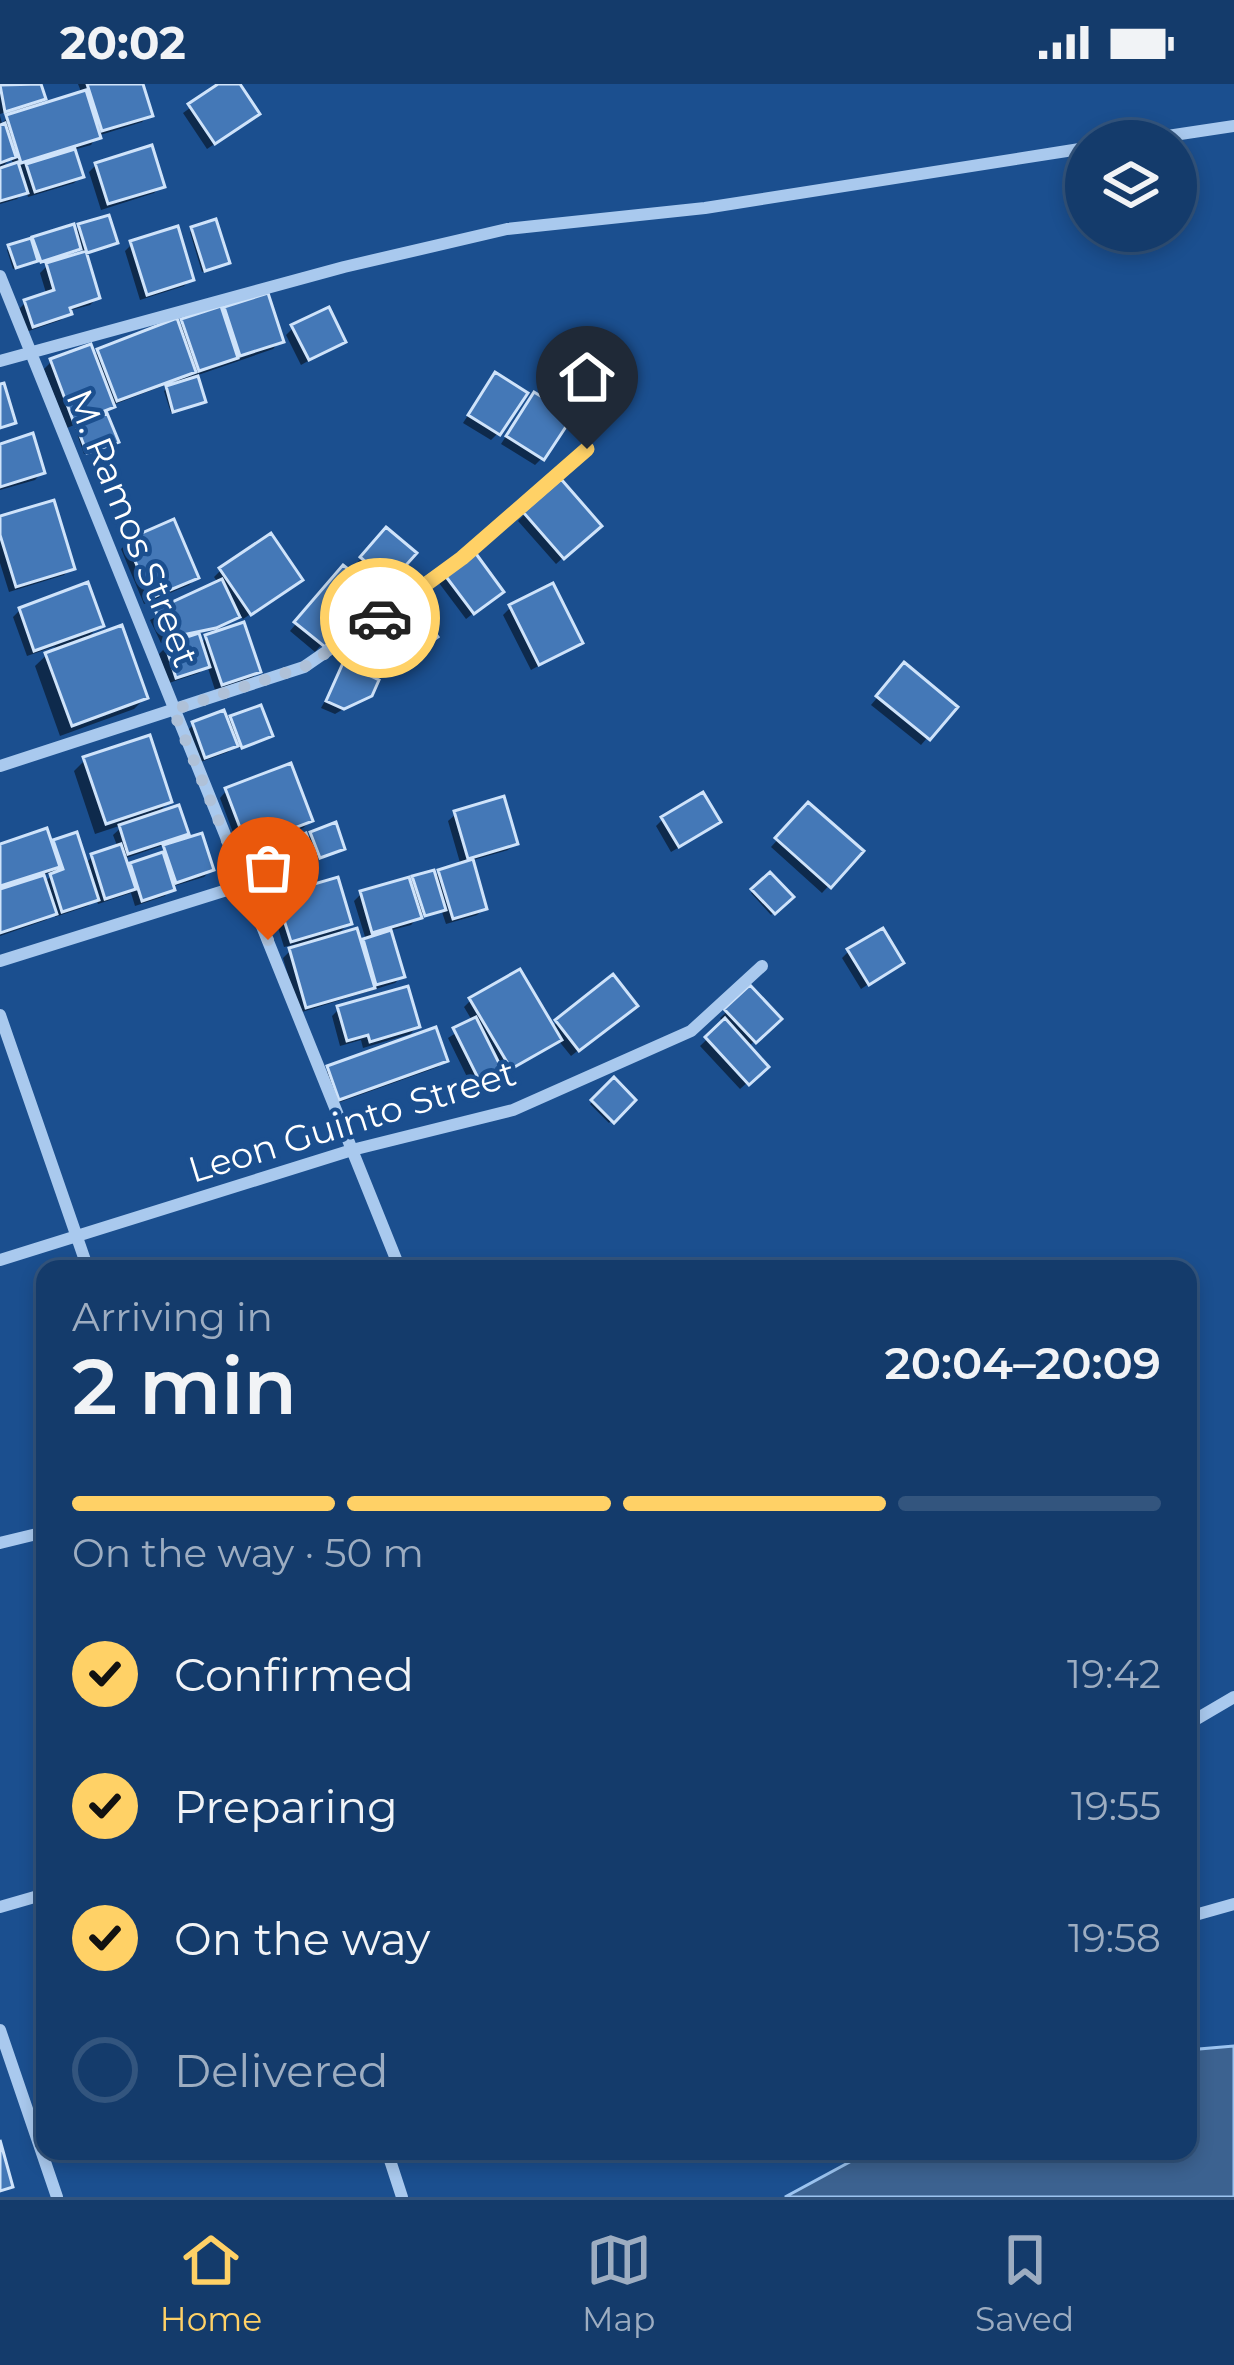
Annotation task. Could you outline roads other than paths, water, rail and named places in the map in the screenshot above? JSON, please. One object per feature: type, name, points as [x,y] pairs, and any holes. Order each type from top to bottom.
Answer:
[{"type":"street","points":[[1197,132],[1234,126]]},
{"type":"street","points":[[0,361],[208,303],[507,229],[705,208],[1065,151]]},
{"type":"street","name":"M. Ramos Street","points":[[0,276],[396,1260]]},
{"type":"street","points":[[0,766],[304,667],[462,558],[587,449]]},
{"type":"street","points":[[0,961],[246,884]]},
{"type":"street","name":"Leon Guinto Street","points":[[0,1260],[352,1150],[513,1111],[691,1031],[762,966]]},
{"type":"street","points":[[0,1016],[85,1260]]},
{"type":"street","points":[[0,1543],[36,1534]]},
{"type":"street","points":[[1197,1719],[1234,1697]]},
{"type":"street","points":[[0,1907],[36,1897]]},
{"type":"street","points":[[1197,1914],[1234,1904]]},
{"type":"street","points":[[0,2030],[36,2135]]},
{"type":"street","points":[[44,2160],[57,2197]]},
{"type":"street","points":[[390,2160],[402,2197]]},
{"type":"water","points":[[1234,2046],[1234,2197],[785,2197],[853,2160],[1197,2160],[1197,2049]]}]
